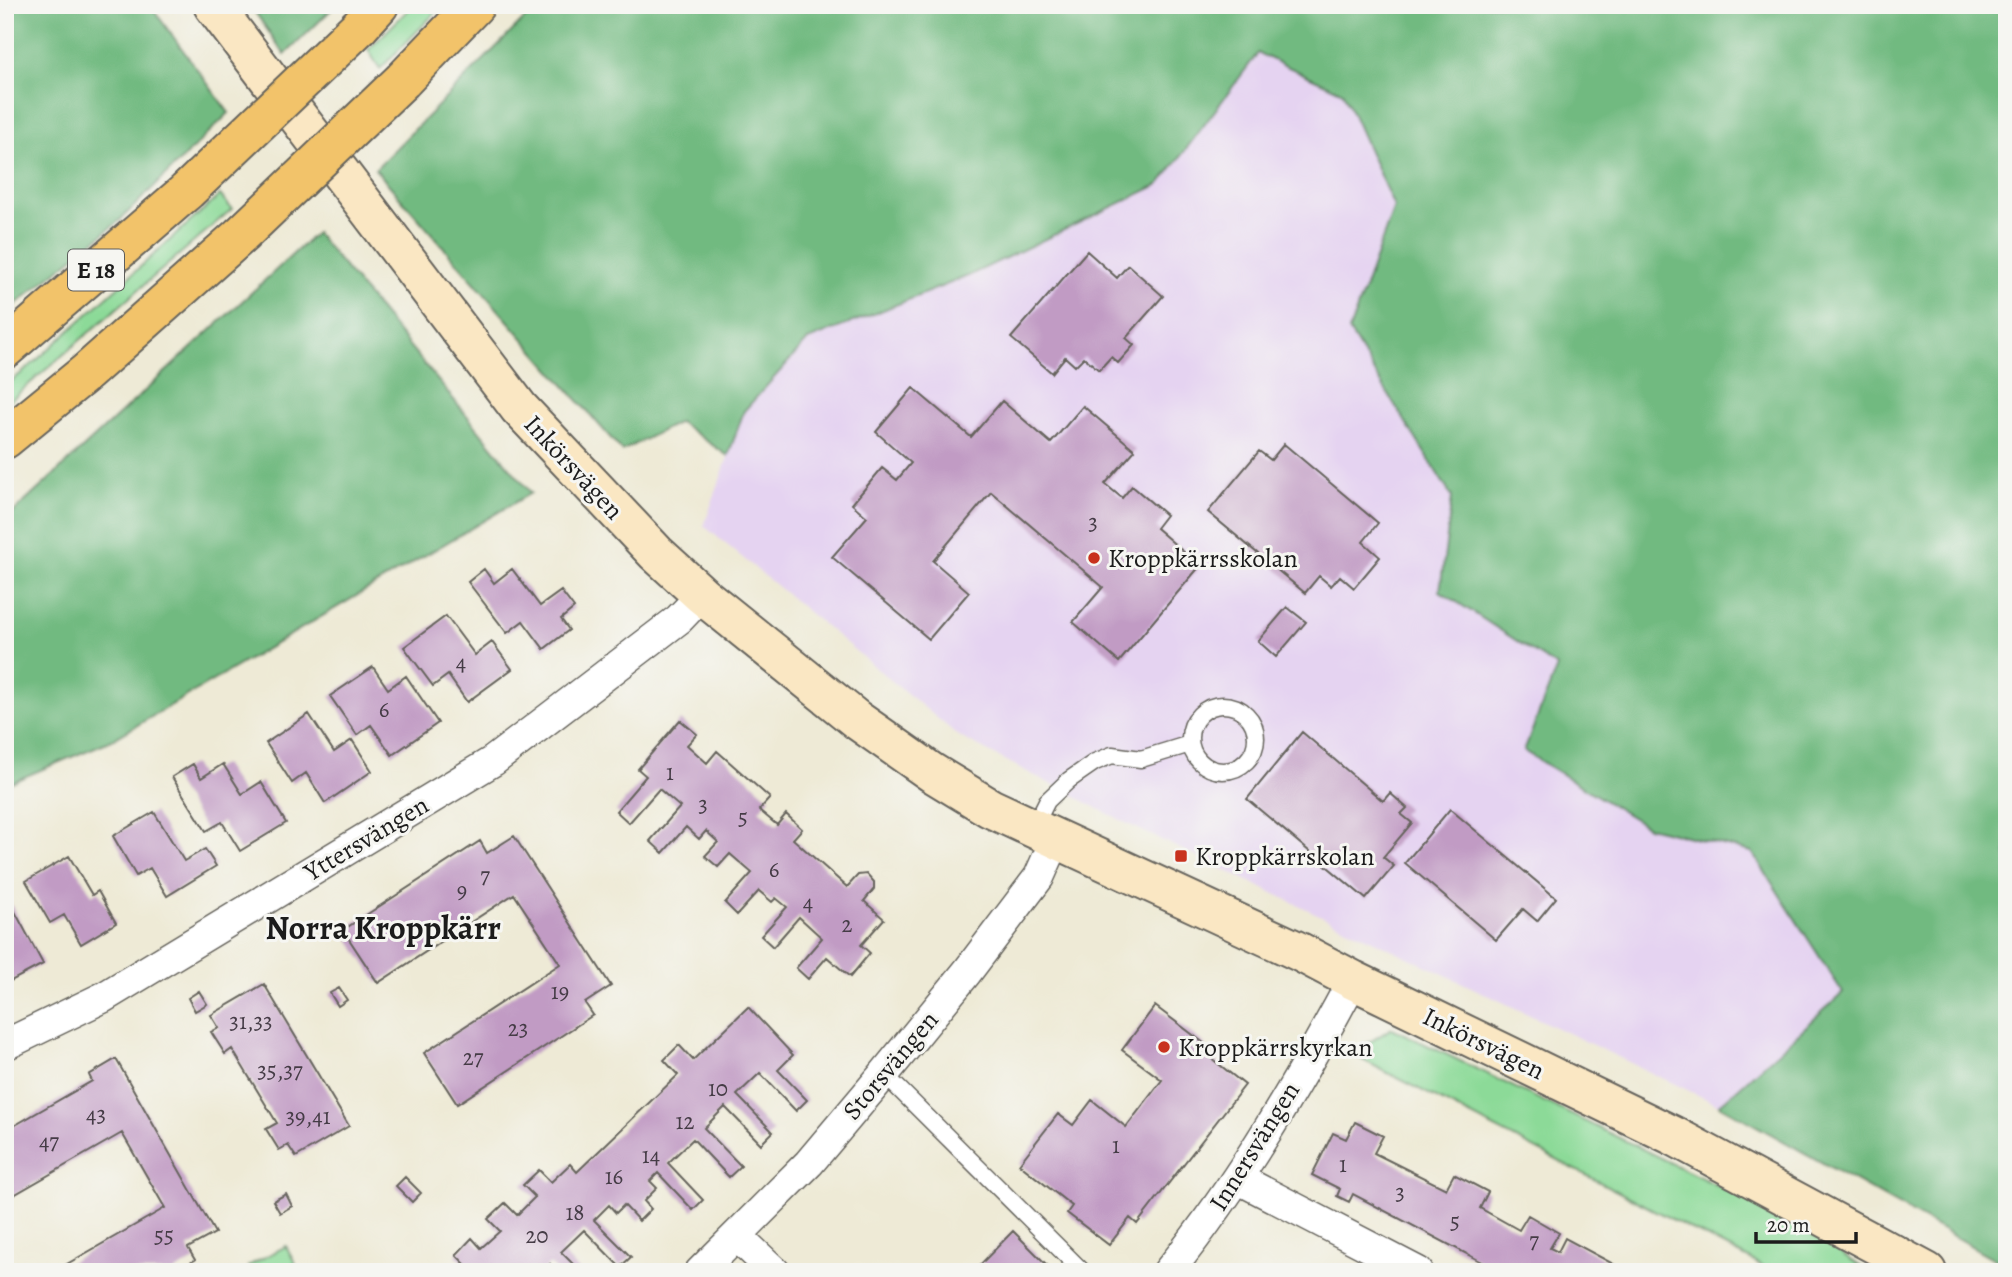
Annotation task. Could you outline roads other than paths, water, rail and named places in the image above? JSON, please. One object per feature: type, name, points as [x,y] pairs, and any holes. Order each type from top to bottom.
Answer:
[{"type":"highway","name":"E 18","points":[[5,439],[88,372],[241,235],[403,80],[475,5]]},
{"type":"highway","name":"E 18","points":[[5,349],[187,191],[369,16]]},
{"type":"street","name":"Inkörsvägen","points":[[213,5],[519,408],[656,553],[702,594],[857,720],[931,772],[990,808],[1300,951],[1353,980],[1674,1136],[1927,1272]]},
{"type":"street","name":"Yttersvängen","points":[[5,1045],[104,997],[493,761],[679,619],[702,594]]},
{"type":"street","name":"Storsvängen","points":[[700,1272],[810,1163],[967,972],[1039,877],[1044,834]]},
{"type":"street","name":"Innersvängen","points":[[1168,1272],[1237,1178],[1353,980]]},
{"type":"street","points":[[1237,1178],[1418,1272]]},
{"type":"street","points":[[737,1236],[775,1272]]},
{"type":"lane","points":[[1222,705],[1233,706],[1243,712],[1255,731],[1255,742],[1247,760],[1229,770],[1208,768],[1193,754],[1190,744],[1190,733],[1201,713],[1222,705]]},
{"type":"lane","points":[[1044,834],[1047,801],[1069,780],[1095,762],[1112,755],[1141,759],[1190,744]]},
{"type":"lane","points":[[884,1074],[1083,1272]]},
{"type":"place","name":"Kroppkärrsskolan","points":[[1094,558]]},
{"type":"place","name":"Kroppkärrskolan","points":[[1181,856]]},
{"type":"place","name":"Kroppkärrskyrkan","points":[[1164,1047]]},
{"type":"district","name":"Norra Kroppkärr","points":[[383,927]]}]
